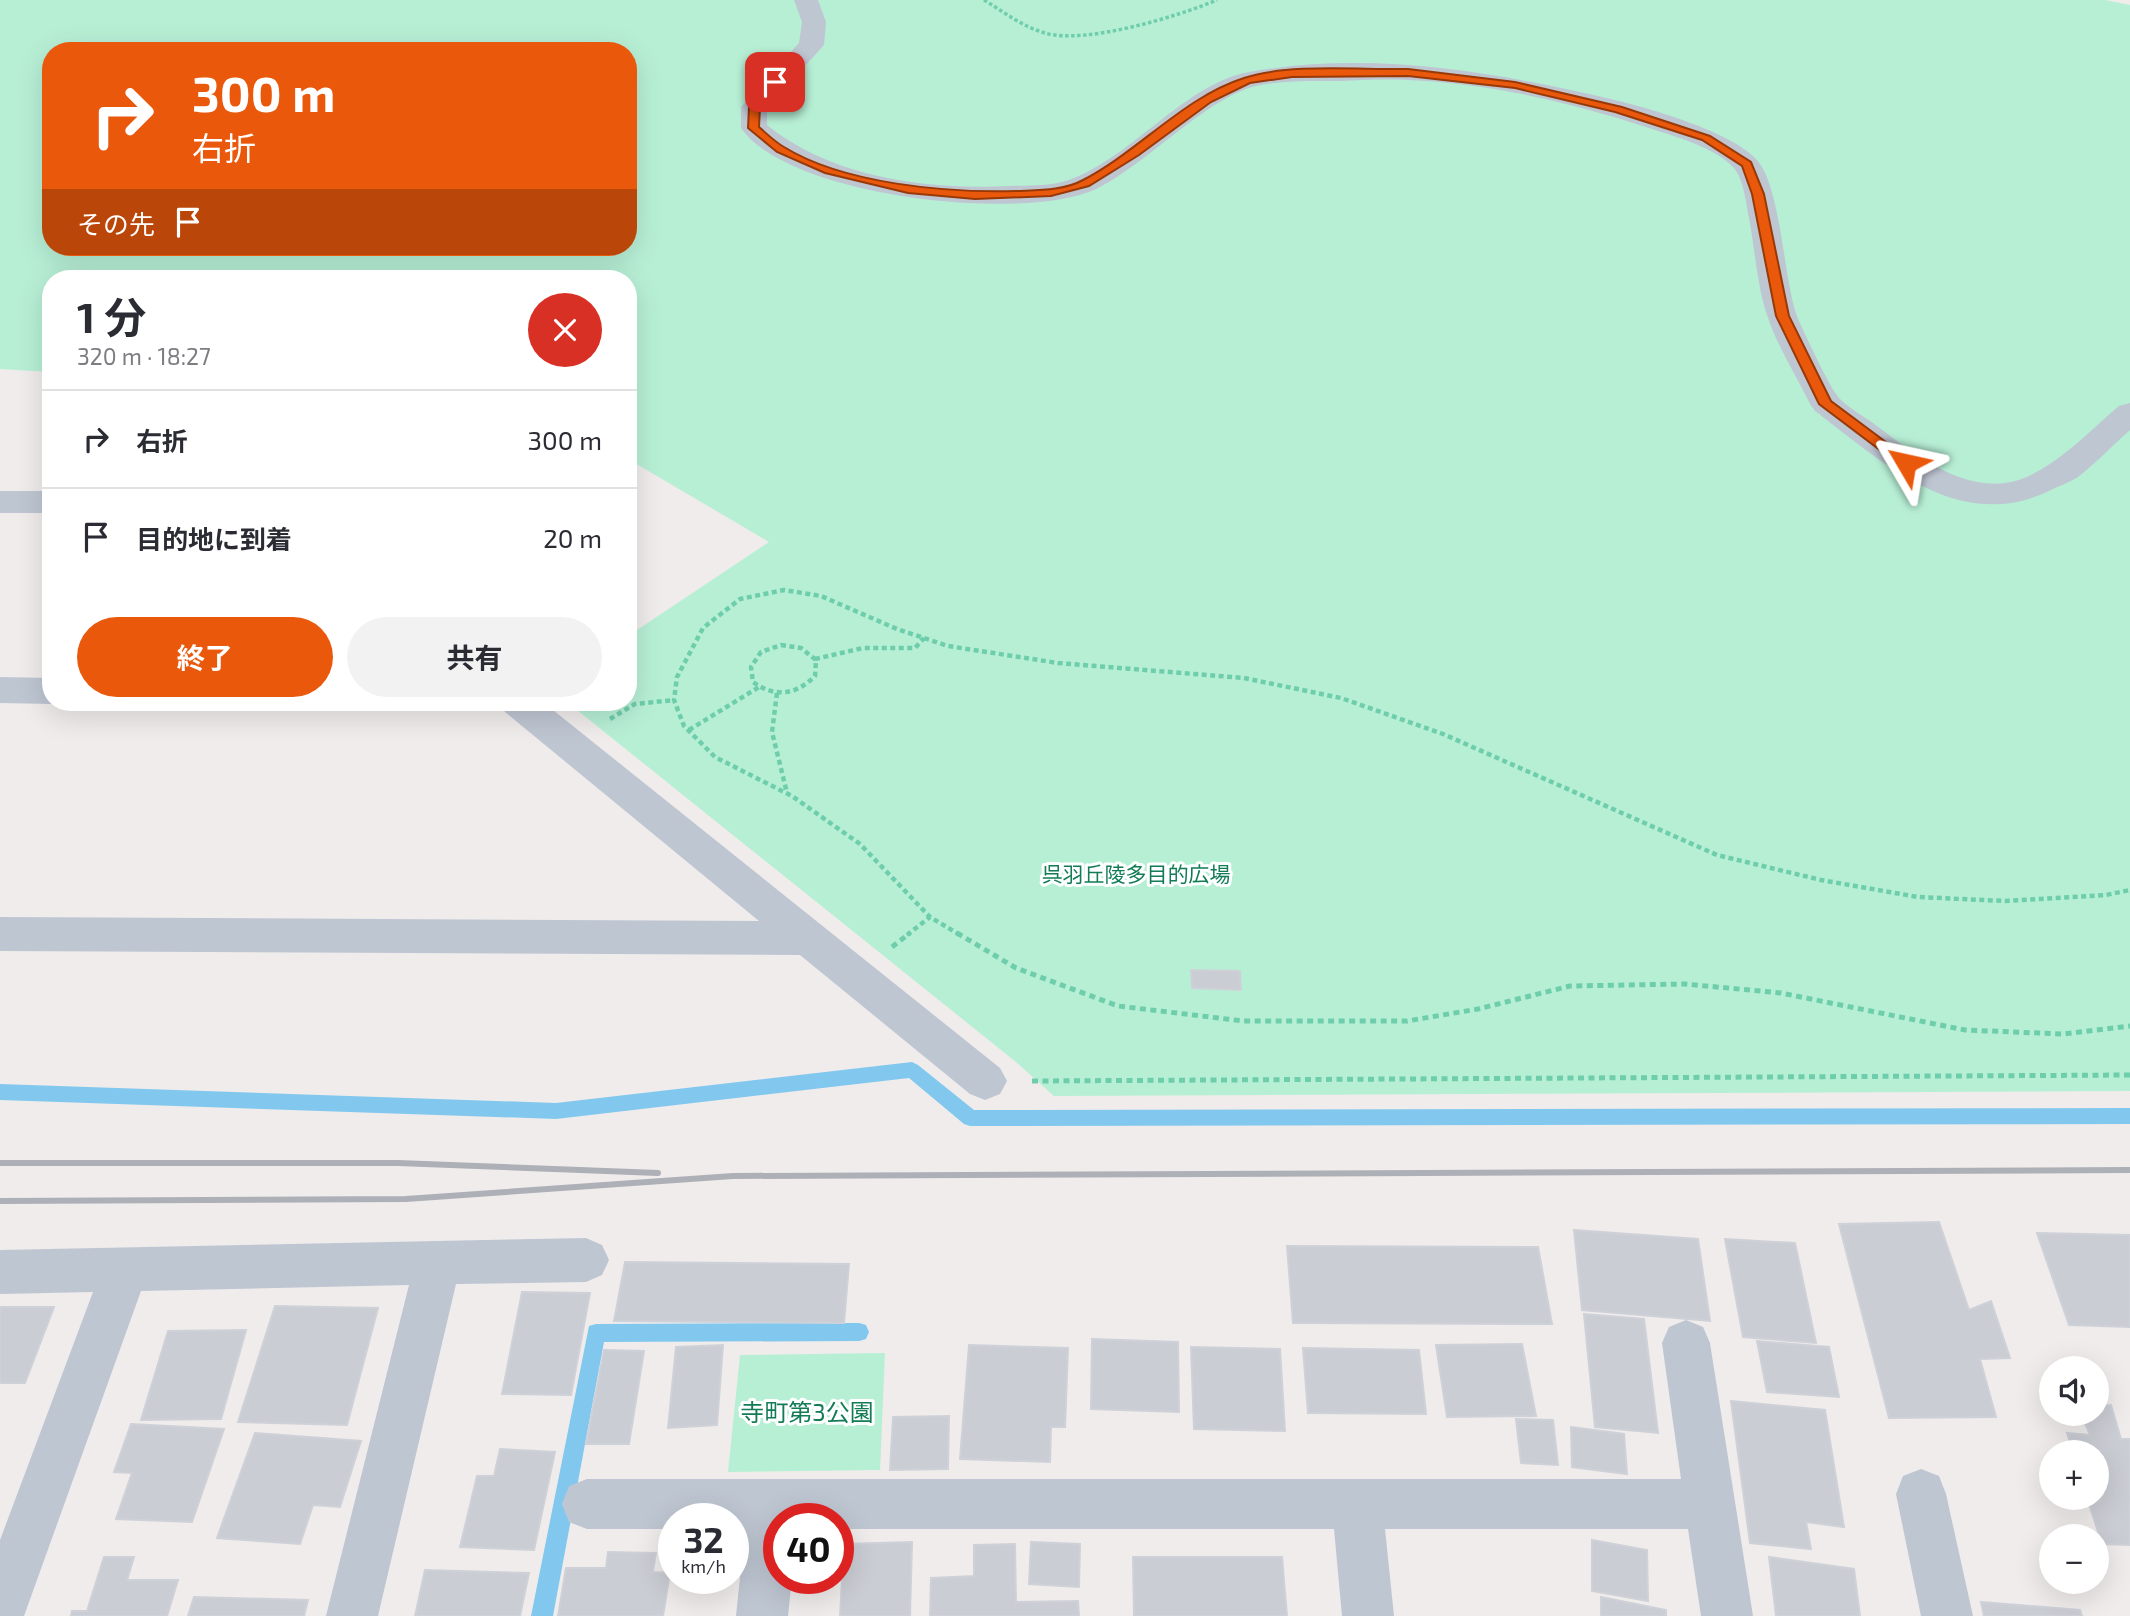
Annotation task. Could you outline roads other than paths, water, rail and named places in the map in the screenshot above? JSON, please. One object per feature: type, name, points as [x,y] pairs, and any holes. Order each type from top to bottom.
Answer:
[{"type":"street","points":[[806,0],[814,22],[811,45],[754,107],[754,128],[781,150],[829,171],[921,191],[975,196],[1051,193],[1085,184],[1135,153],[1207,100],[1247,80],[1292,74],[1408,72],[1515,85],[1619,109],[1706,138],[1747,165],[1758,194],[1782,316],[1826,404],[1906,463],[1945,484],[1975,494],[2010,494],[2065,470],[2130,413]]},
{"type":"street","points":[[0,502],[42,502]]},
{"type":"street","points":[[0,690],[42,691]]},
{"type":"street","points":[[528,711],[985,1081]]},
{"type":"street","points":[[0,934],[811,938]]},
{"type":"street","points":[[0,1272],[586,1260]]},
{"type":"street","points":[[352,1616],[439,1263]]},
{"type":"street","points":[[0,1611],[125,1270]]},
{"type":"street","points":[[1686,1343],[1727,1616]]},
{"type":"street","points":[[1922,1494],[1947,1616]]},
{"type":"street","points":[[1357,1503],[1368,1616]]},
{"type":"street","points":[[587,1504],[763,1504]]},
{"type":"street","points":[[854,1504],[1711,1504]]},
{"type":"street","points":[[762,1616],[764,1594]]},
{"type":"waterway","points":[[0,1092],[556,1111],[912,1070],[970,1118],[2130,1116]]},
{"type":"waterway","points":[[542,1616],[596,1333],[859,1332]]},
{"type":"railway","points":[[0,1163],[398,1163],[658,1173]]},
{"type":"railway","points":[[0,1201],[406,1199],[733,1176],[2130,1170]]},
{"type":"park label","name":"呉羽丘陵多目的広場","points":[[1136,875]]},
{"type":"park label","name":"寺町第3公園","points":[[807,1413]]}]
